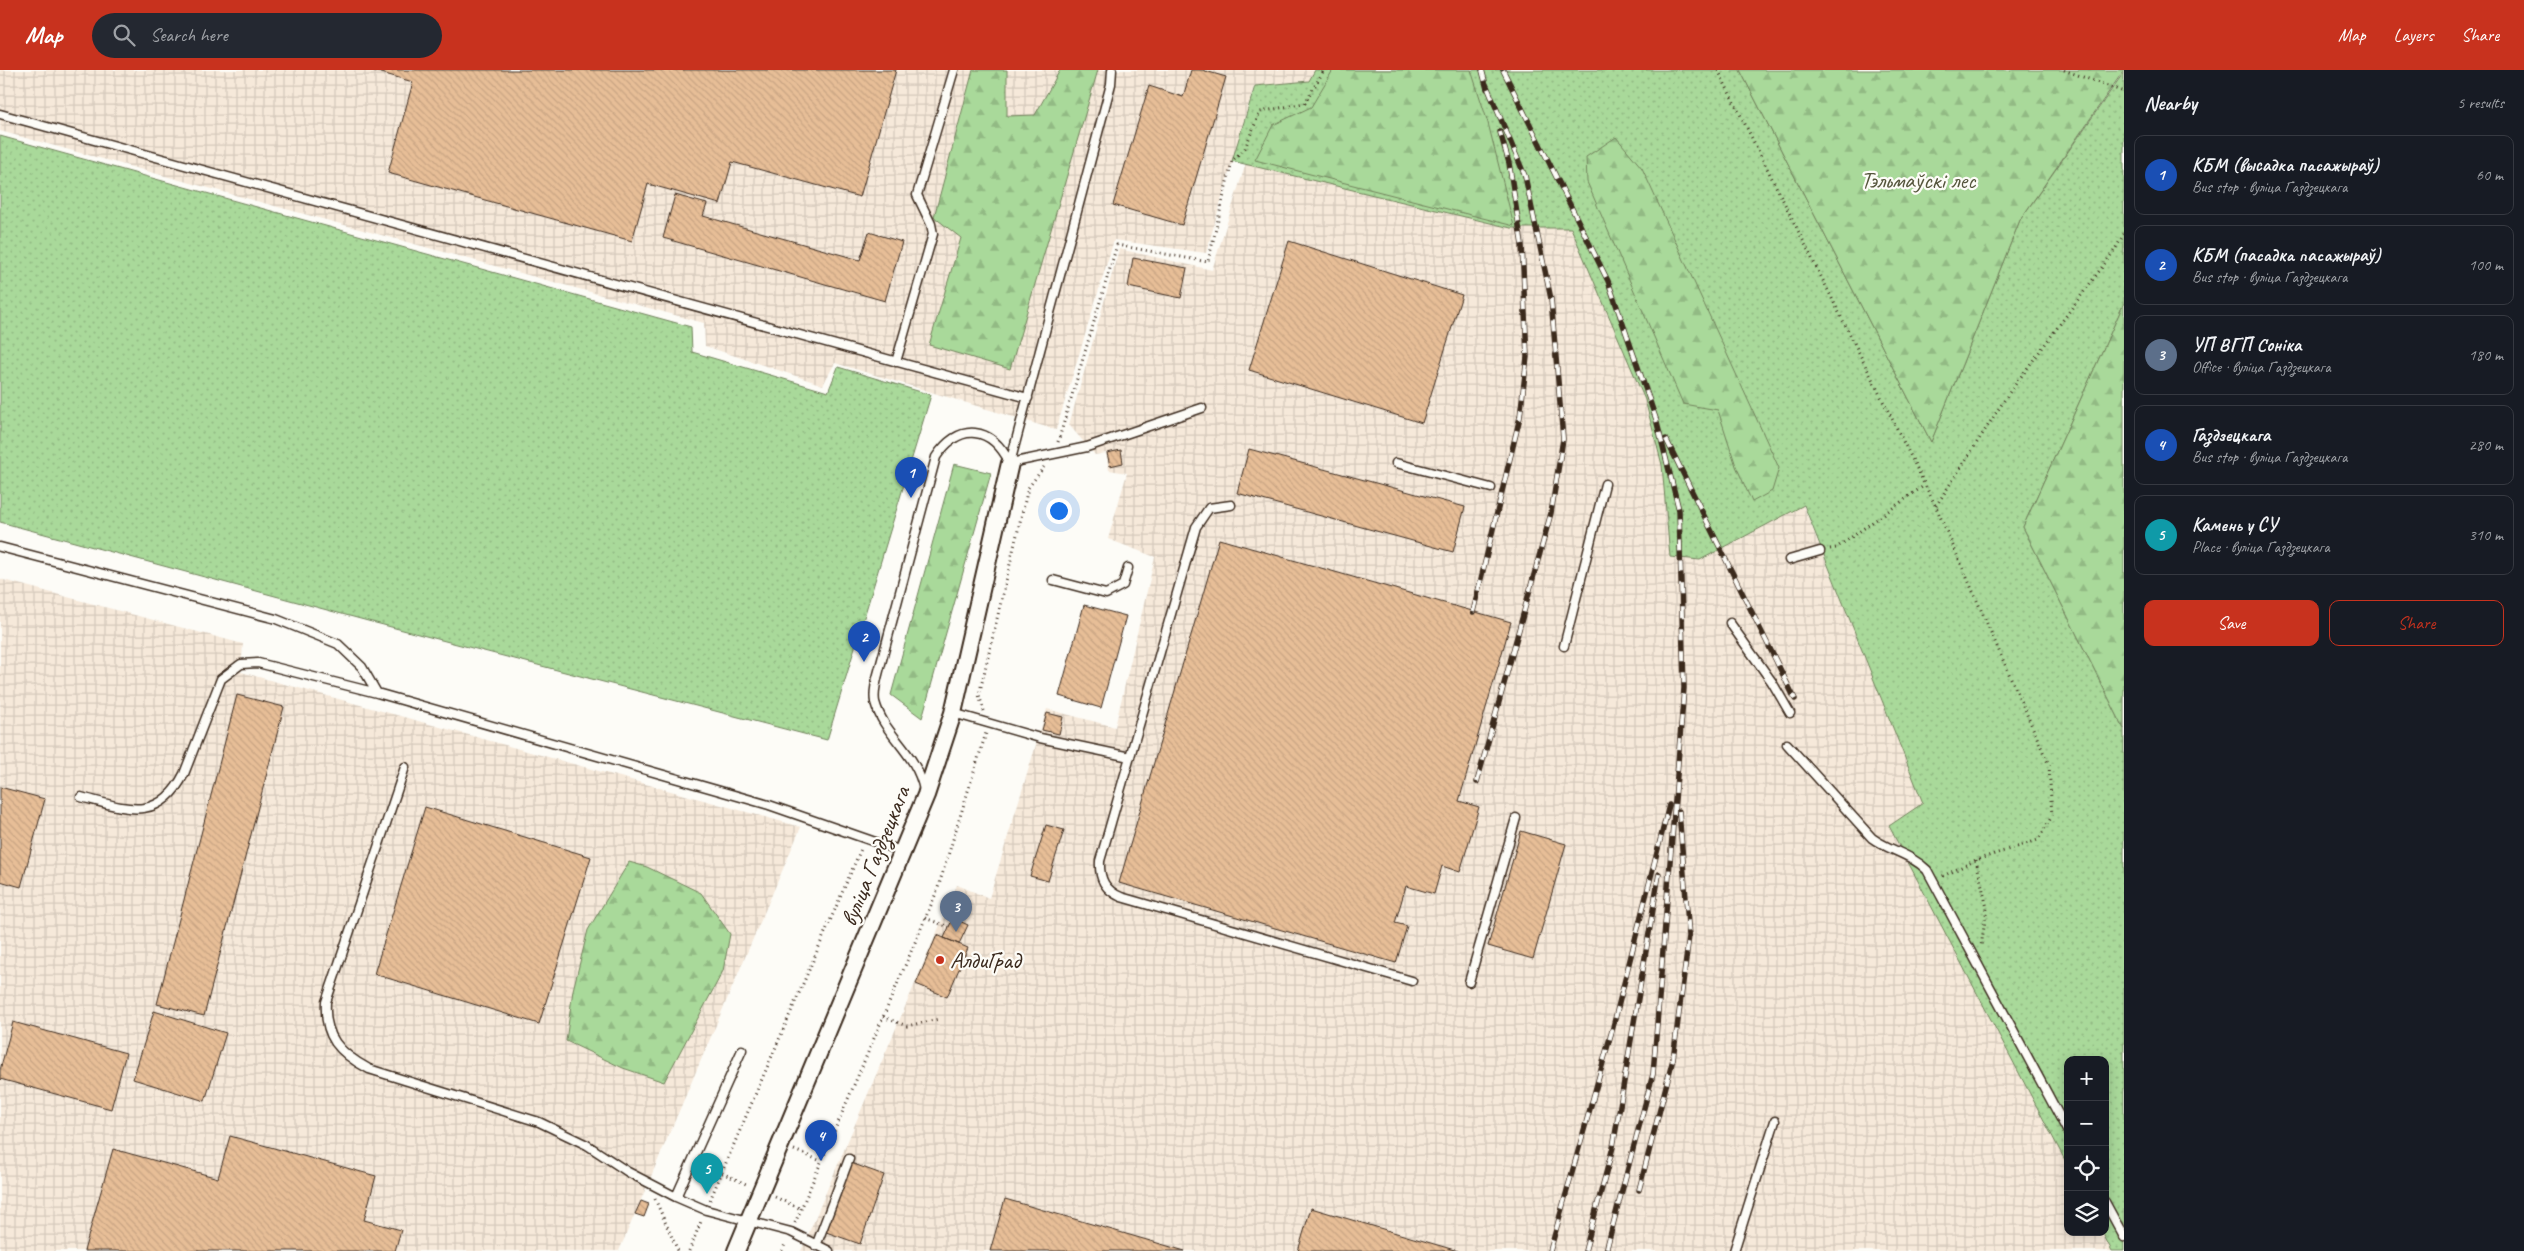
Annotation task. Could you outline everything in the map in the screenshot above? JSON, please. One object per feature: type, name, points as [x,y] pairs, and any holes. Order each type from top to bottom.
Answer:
[{"type":"street","name":"вуліца Газдзецкага","points":[[736,1251],[904,852],[926,795],[954,713],[1010,463]]},
{"type":"lane","points":[[896,362],[932,234],[931,224],[917,195],[954,70]]},
{"type":"lane","points":[[1010,463],[1111,84],[1112,70]]},
{"type":"lane","points":[[0,114],[1028,398]]},
{"type":"lane","points":[[1010,463],[1087,447],[1202,408]]},
{"type":"lane","points":[[926,795],[922,776],[914,761],[881,718],[875,701],[875,685],[936,457],[944,446],[957,436],[971,433],[984,434],[995,441],[1010,463]]},
{"type":"lane","points":[[1396,463],[1491,488]]},
{"type":"lane","points":[[1564,646],[1605,484]]},
{"type":"lane","points":[[1231,505],[1209,508],[1196,527],[1100,862],[1102,881],[1107,888],[1121,897],[1412,981]]},
{"type":"lane","points":[[0,547],[285,623],[338,644],[362,667],[377,693]]},
{"type":"lane","points":[[1789,560],[1820,551]]},
{"type":"lane","points":[[1053,580],[1106,594],[1123,585],[1128,568]]},
{"type":"lane","points":[[1730,623],[1772,682],[1790,713]]},
{"type":"lane","points":[[81,797],[131,810],[157,805],[168,798],[177,788],[184,774],[221,679],[241,664],[258,663],[377,693],[769,805],[904,852]]},
{"type":"lane","points":[[954,713],[1040,738],[1130,757]]},
{"type":"lane","points":[[1787,744],[1872,838],[1888,849],[1910,856],[1919,862],[1934,880],[2064,1124]]},
{"type":"lane","points":[[405,767],[326,1002],[325,1017],[328,1031],[335,1043],[357,1062],[369,1069],[523,1116],[587,1145],[648,1183],[676,1197],[706,1210],[791,1232],[829,1251]]},
{"type":"lane","points":[[1470,982],[1516,818]]},
{"type":"lane","points":[[676,1197],[742,1050]]},
{"type":"lane","points":[[1734,1251],[1775,1121]]},
{"type":"lane","points":[[816,1246],[849,1159]]},
{"type":"lane","points":[[2109,1209],[2124,1237]]},
{"type":"path","points":[[782,1251],[937,892],[989,724],[979,695],[1028,488],[1054,454],[1117,245],[1208,262],[1232,161],[1245,148],[1260,112],[1305,103],[1324,70]]},
{"type":"path","points":[[1718,70],[1936,507],[2049,765],[2052,816],[2038,840],[1976,860],[1934,880]]},
{"type":"path","points":[[2064,70],[2124,92]]},
{"type":"path","points":[[1936,507],[2010,393],[2114,252],[2124,234]]},
{"type":"path","points":[[1820,551],[1836,548],[1925,485]]},
{"type":"path","points":[[689,1251],[865,838]]},
{"type":"path","points":[[1976,860],[1986,908],[1977,961]]},
{"type":"path","points":[[925,918],[949,927]]},
{"type":"path","points":[[883,1017],[907,1026],[940,1019]]},
{"type":"path","points":[[781,1144],[821,1161]]},
{"type":"path","points":[[648,1183],[678,1251]]},
{"type":"shaded area","points":[[0,70],[1315,70],[1309,81],[1254,86],[1206,253],[1114,240],[1056,430],[835,363],[823,385],[705,346],[704,323],[0,131]]},
{"type":"shaded area","points":[[1246,163],[1511,228],[1571,228],[1645,400],[1662,465],[1670,557],[1700,560],[1803,505],[1924,803],[1889,826],[2064,1158],[2064,1236],[2104,1236],[2112,1251],[801,1251],[957,885],[989,898],[1047,709],[1115,727],[1155,557],[1108,539],[1127,473],[1109,470],[1106,453],[1095,455],[1069,425],[1119,249],[1212,270]]},
{"type":"shaded area","points":[[0,579],[243,644],[241,672],[801,827],[619,1251],[0,1251]]},
{"type":"green space","points":[[973,70],[1007,70],[1007,116],[1035,115],[1060,70],[1098,70],[1010,369],[929,345],[961,238],[934,217]]},
{"type":"green space","points":[[1315,70],[1740,70],[1931,442],[2020,220],[2124,72],[2124,303],[2023,527],[2124,729],[2124,1251],[2112,1251],[2104,1236],[2109,1236],[2109,1056],[2064,1056],[2064,1158],[1889,826],[1923,803],[1804,505],[1700,560],[1670,557],[1662,465],[1645,400],[1571,228],[1511,228],[1232,161],[1255,86],[1309,81]]},
{"type":"green space","points":[[1333,70],[1471,70],[1488,123],[1514,226],[1255,160],[1273,125],[1311,107]]},
{"type":"green space","name":"Тэльмаўскі лес","points":[[1740,70],[2124,70],[2020,220],[1931,442]]},
{"type":"green space","points":[[0,136],[691,327],[692,352],[828,392],[838,367],[931,395],[827,740],[368,621],[0,522]]},
{"type":"green space","points":[[1616,137],[1642,168],[1779,468],[1772,491],[1752,502],[1736,466],[1718,410],[1683,404],[1587,182],[1586,157]]},
{"type":"green space","points":[[2124,303],[2124,729],[2023,527]]},
{"type":"green space","points":[[954,464],[991,473],[922,718],[891,695]]},
{"type":"green space","points":[[629,862],[647,867],[701,893],[730,934],[723,971],[664,1082],[623,1068],[566,1041],[573,990],[588,930]]},
{"type":"building","points":[[371,70],[896,70],[860,197],[732,162],[720,204],[648,184],[632,241],[388,173],[413,82]]},
{"type":"building","points":[[1191,70],[1202,70],[1226,77],[1182,225],[1113,205],[1149,86],[1183,97]]},
{"type":"building","points":[[675,195],[707,204],[703,216],[860,260],[869,232],[902,242],[885,301],[663,238]]},
{"type":"building","points":[[1289,241],[1462,295],[1422,423],[1249,370]]},
{"type":"building","points":[[1133,258],[1187,268],[1181,298],[1128,287]]},
{"type":"building","points":[[1249,449],[1465,507],[1453,552],[1237,493]]},
{"type":"building","points":[[1121,450],[1123,463],[1110,466],[1107,453]]},
{"type":"building","points":[[1219,539],[1511,622],[1459,801],[1479,807],[1460,872],[1442,866],[1434,894],[1406,886],[1395,923],[1407,926],[1396,963],[1119,883]]},
{"type":"building","points":[[1084,605],[1126,616],[1101,708],[1059,696]]},
{"type":"building","points":[[237,695],[284,707],[204,1016],[157,1004]]},
{"type":"building","points":[[1047,713],[1063,717],[1059,734],[1042,730]]},
{"type":"building","points":[[0,787],[45,799],[21,887],[0,881]]},
{"type":"building","points":[[425,807],[591,857],[539,1024],[374,974]]},
{"type":"building","points":[[1046,825],[1064,830],[1048,881],[1030,876]]},
{"type":"building","points":[[1521,831],[1566,844],[1533,959],[1488,946]]},
{"type":"building","points":[[953,918],[968,925],[959,944],[944,938]]},
{"type":"building","points":[[937,935],[968,948],[947,997],[916,984]]},
{"type":"building","points":[[154,1011],[226,1033],[205,1101],[133,1079]]},
{"type":"building","points":[[13,1022],[126,1053],[111,1109],[0,1079],[0,1070]]},
{"type":"building","points":[[230,1136],[376,1176],[364,1220],[401,1230],[395,1251],[84,1251],[113,1149],[218,1178]]},
{"type":"building","points":[[851,1163],[884,1175],[860,1244],[826,1232]]},
{"type":"building","points":[[1005,1199],[1185,1251],[990,1251]]},
{"type":"building","points":[[641,1201],[649,1204],[644,1217],[635,1214]]},
{"type":"building","points":[[1311,1208],[1458,1251],[1298,1251]]},
{"type":"railway","points":[[1482,70],[1487,89]]},
{"type":"railway","points":[[1503,70],[1608,281],[1656,419],[1679,510],[1684,688],[1653,1074],[1606,1251]]},
{"type":"railway","points":[[1477,782],[1551,513],[1563,439],[1551,299],[1525,176],[1486,84]]},
{"type":"railway","points":[[1473,612],[1520,417],[1527,357],[1522,245],[1509,163],[1500,132]]},
{"type":"railway","points":[[1666,439],[1795,699]]},
{"type":"railway","points":[[1550,1251],[1613,1027],[1669,805]]},
{"type":"railway","points":[[1639,1190],[1673,1059],[1689,936],[1679,811]]},
{"type":"railway","points":[[1585,1251],[1613,1147],[1659,874]]},
{"type":"place","name":"КБМ (высадка пасажыраў)","points":[[911,498]]},
{"type":"place","name":"КБМ (пасадка пасажыраў)","points":[[864,662]]},
{"type":"place","name":"УП ВГП Соніка","points":[[956,932]]},
{"type":"place","name":"АлдиГрад","points":[[940,960]]},
{"type":"place","name":"Газдзецкага","points":[[821,1161]]},
{"type":"place","name":"Камень у СУ","points":[[707,1194]]}]
